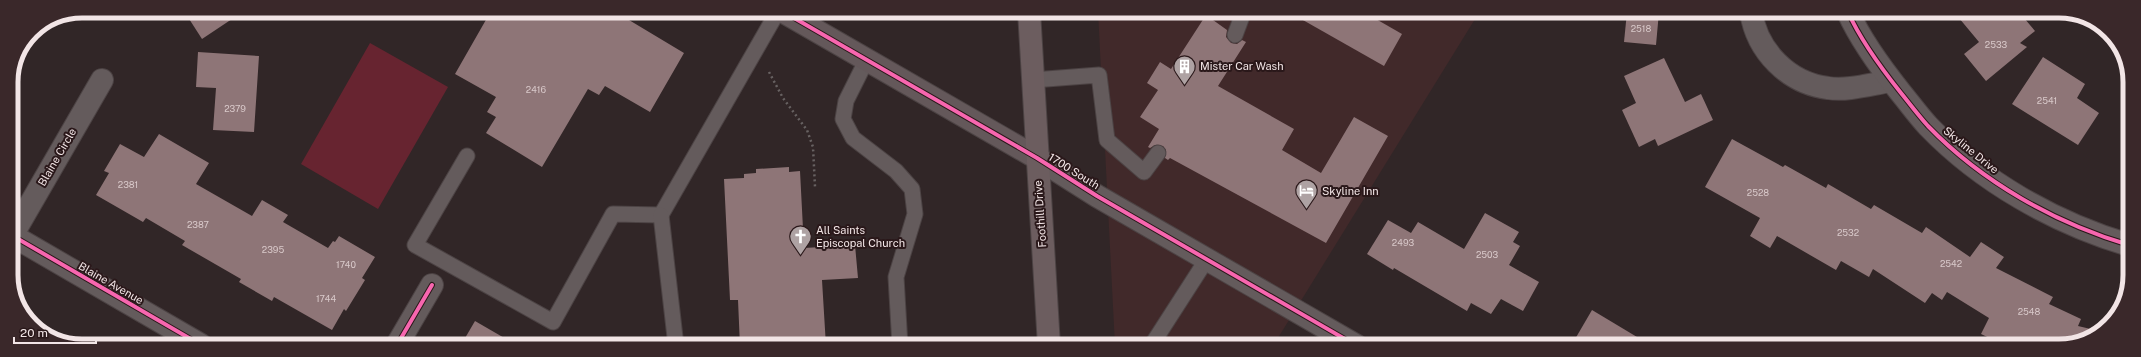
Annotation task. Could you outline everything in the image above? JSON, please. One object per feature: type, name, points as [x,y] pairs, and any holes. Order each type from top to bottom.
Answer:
[{"type":"main road","name":"Foothill Drive","points":[[1029,18],[1048,339]]},
{"type":"street","name":"1700 South","points":[[794,18],[1037,158],[1097,196],[1345,339]]},
{"type":"street","points":[[1753,18],[1758,36],[1770,57],[1788,73],[1808,84],[1828,88],[1850,88],[1891,81]]},
{"type":"street","name":"Skyline Drive","points":[[1851,18],[1872,54],[1891,81],[1928,126],[1956,152],[1992,179],[2024,200],[2065,222],[2101,237],[2123,243]]},
{"type":"street","name":"Blaine Circle","points":[[18,226],[102,80]]},
{"type":"street","name":"Blaine Avenue","points":[[18,238],[191,339]]},
{"type":"street","points":[[401,339],[432,285]]},
{"type":"lane","points":[[675,339],[661,215],[774,18]]},
{"type":"lane","points":[[1235,35],[1241,18]]},
{"type":"lane","points":[[867,59],[846,101],[842,119],[853,138],[896,171],[912,189],[915,214],[896,276],[900,339]]},
{"type":"lane","points":[[1033,80],[1099,75],[1107,140],[1144,172],[1158,153]]},
{"type":"lane","points":[[467,156],[415,245],[553,322],[613,214],[661,215]]},
{"type":"lane","points":[[1156,339],[1207,259]]},
{"type":"path","points":[[755,52],[768,71],[782,98],[807,130],[813,147],[815,187]]},
{"type":"shaded area","points":[[1098,18],[1476,18],[1277,339],[1115,339]]},
{"type":"shaded area","points":[[370,43],[448,87],[378,209],[301,164]]},
{"type":"building","points":[[188,18],[234,18],[202,39]]},
{"type":"building","points":[[487,18],[626,18],[684,53],[650,112],[605,86],[599,95],[588,89],[542,167],[486,133],[496,117],[487,112],[496,97],[455,74]]},
{"type":"building","points":[[1204,18],[1210,18],[1227,30],[1226,37],[1231,43],[1237,44],[1242,40],[1246,42],[1218,86],[1294,129],[1282,150],[1321,173],[1354,117],[1388,136],[1326,243],[1170,158],[1168,160],[1165,158],[1166,150],[1163,146],[1155,145],[1150,148],[1148,147],[1159,129],[1140,117],[1158,90],[1147,83],[1160,62],[1171,69]]},
{"type":"building","points":[[1299,18],[1374,18],[1402,34],[1384,66]]},
{"type":"building","points":[[1626,18],[1658,18],[1656,45],[1624,42]]},
{"type":"building","points":[[1959,18],[2024,18],[2035,31],[2020,43],[2027,47],[1986,81],[1964,54],[1979,42]]},
{"type":"building","points":[[198,52],[259,56],[254,132],[213,130],[216,88],[196,87]]},
{"type":"building","points":[[2043,57],[2085,84],[2077,98],[2099,113],[2078,145],[2012,104]]},
{"type":"building","points":[[1664,58],[1685,102],[1701,94],[1713,120],[1658,146],[1655,139],[1639,147],[1622,110],[1636,103],[1624,76]]},
{"type":"building","points":[[159,134],[209,163],[196,184],[252,216],[262,200],[288,215],[283,222],[328,248],[339,236],[375,257],[362,278],[365,280],[346,311],[344,309],[332,330],[274,297],[272,301],[239,282],[241,279],[182,245],[185,241],[146,218],[143,222],[96,195],[109,173],[104,171],[120,144],[144,157]]},
{"type":"building","points":[[1732,139],[1783,167],[1785,165],[1826,188],[1828,184],[1871,209],[1874,205],[1922,233],[1926,227],[1970,257],[1981,242],[2004,257],[1996,268],[2053,297],[2049,304],[2081,319],[2078,326],[2092,329],[2071,338],[1991,339],[1981,334],[1989,318],[1947,292],[1942,300],[1932,293],[1925,303],[1873,269],[1869,277],[1841,261],[1836,270],[1777,236],[1770,248],[1750,236],[1760,218],[1705,187]]},
{"type":"building","name":"All Saints Episcopal Church","points":[[789,167],[789,172],[800,171],[804,248],[855,245],[858,278],[822,280],[826,339],[740,339],[738,300],[730,300],[724,179],[744,178],[744,174],[756,173],[756,169]]},
{"type":"building","points":[[1485,213],[1519,232],[1513,242],[1520,246],[1509,265],[1539,282],[1523,311],[1501,299],[1491,314],[1471,303],[1467,311],[1394,268],[1393,270],[1367,254],[1388,220],[1411,233],[1418,222],[1464,249]]},
{"type":"building","points":[[1592,310],[1640,339],[1575,339]]},
{"type":"building","points":[[475,321],[506,339],[464,339]]},
{"type":"cycle path","points":[[794,18],[1037,158],[1097,196],[1345,339]]},
{"type":"cycle path","points":[[1851,18],[1872,54],[1886,74],[1917,114],[1949,146],[1972,165],[2021,198],[2074,225],[2123,243]]},
{"type":"cycle path","points":[[18,239],[191,339]]},
{"type":"cycle path","points":[[400,339],[432,285]]},
{"type":"place","name":"Mister Car Wash","points":[[1185,86]]},
{"type":"place","name":"Skyline Inn","points":[[1306,210]]},
{"type":"place","name":"All Saints Episcopal Church","points":[[800,256]]}]
